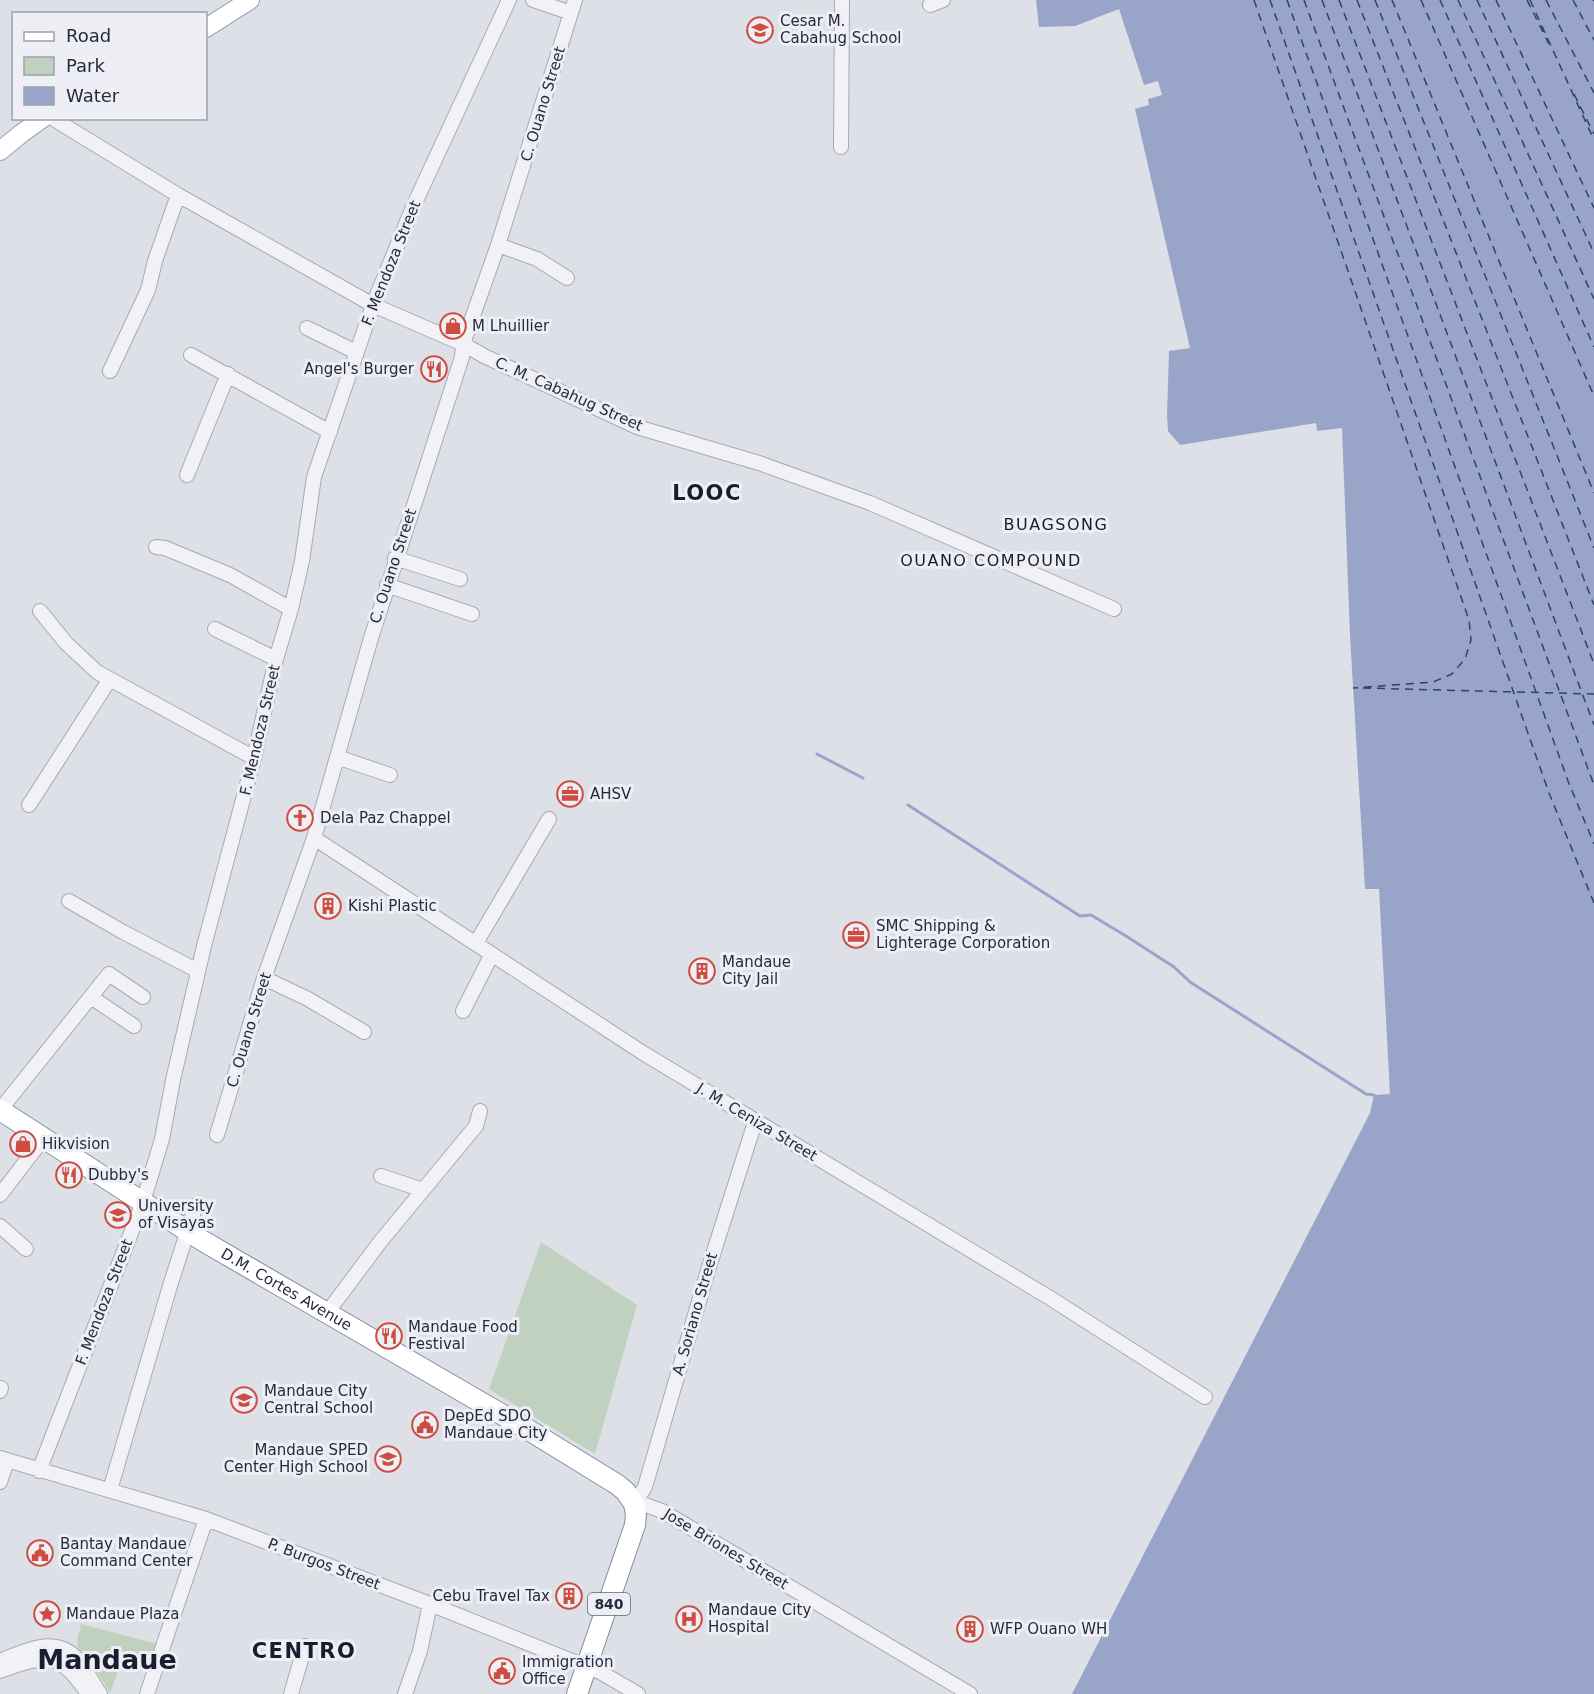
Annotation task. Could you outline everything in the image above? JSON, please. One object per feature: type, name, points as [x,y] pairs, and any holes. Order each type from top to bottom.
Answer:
[{"type":"highway","name":"D.M. Cortes Avenue","points":[[0,1110],[188,1231],[596,1471],[622,1489],[634,1504]]},
{"type":"highway","name":"840","points":[[577,1694],[635,1525],[634,1504]]},
{"type":"main road","points":[[207,18],[236,0]]},
{"type":"main road","points":[[207,27],[250,0]]},
{"type":"main road","points":[[0,151],[40,120]]},
{"type":"main road","points":[[0,142],[21,133]]},
{"type":"street","name":"F. Mendoza Street","points":[[39,1471],[143,1202],[162,1138],[198,971],[254,758],[276,659],[291,609],[302,561],[314,477],[373,305],[413,207],[509,0]]},
{"type":"street","points":[[534,0],[573,6]]},
{"type":"street","points":[[842,0],[842,147]]},
{"type":"street","name":"C. Ouano Street","points":[[217,1135],[264,978],[314,838],[395,558],[462,357],[463,344],[498,245],[573,6]]},
{"type":"street","name":"C. M. Cabahug Street","points":[[55,120],[178,195],[373,305],[463,344],[637,427],[759,463],[870,503],[1113,609]]},
{"type":"street","points":[[110,371],[148,290],[155,261],[178,195]]},
{"type":"street","points":[[498,245],[537,259],[567,278]]},
{"type":"street","points":[[307,328],[356,352]]},
{"type":"street","points":[[191,355],[330,432]]},
{"type":"street","points":[[187,475],[228,374]]},
{"type":"street","points":[[156,547],[165,548],[230,574],[291,609]]},
{"type":"street","points":[[395,558],[460,579]]},
{"type":"street","points":[[387,585],[472,614]]},
{"type":"street","points":[[40,610],[66,643],[105,676],[254,758]]},
{"type":"street","points":[[215,629],[276,659]]},
{"type":"street","points":[[29,805],[105,676]]},
{"type":"street","points":[[337,757],[390,775]]},
{"type":"street","points":[[476,943],[549,819]]},
{"type":"street","name":"J. M. Ceniza Street","points":[[314,838],[602,1028],[1050,1298],[1205,1397]]},
{"type":"street","points":[[69,901],[198,971]]},
{"type":"street","points":[[463,1011],[492,954]]},
{"type":"street","points":[[0,1110],[109,974],[143,997]]},
{"type":"street","points":[[264,978],[308,999],[364,1032]]},
{"type":"street","points":[[91,997],[134,1026]]},
{"type":"street","points":[[327,1313],[380,1242],[476,1126],[480,1112]]},
{"type":"street","name":"A. Soriano Street","points":[[634,1504],[645,1487],[709,1267],[755,1122]]},
{"type":"street","points":[[0,1195],[43,1139]]},
{"type":"street","points":[[381,1176],[423,1190]]},
{"type":"street","points":[[110,1490],[196,1205]]},
{"type":"street","points":[[0,1226],[26,1249]]},
{"type":"street","points":[[0,1482],[3,1459]]},
{"type":"street","name":"P. Burgos Street","points":[[3,1459],[206,1519],[430,1604],[600,1672],[638,1694]]},
{"type":"street","name":"Jose Briones Street","points":[[634,1504],[643,1504],[662,1511],[970,1694]]},
{"type":"street","points":[[147,1694],[206,1519]]},
{"type":"street","points":[[405,1694],[420,1651],[430,1604]]},
{"type":"street","points":[[291,1694],[306,1646]]},
{"type":"street","points":[[0,1671],[45,1647],[57,1654],[88,1694]]},
{"type":"street","points":[[57,1654],[68,1651],[75,1657],[100,1694]]},
{"type":"street","points":[[0,1660],[30,1655]]},
{"type":"green space","points":[[541,1242],[637,1305],[595,1454],[489,1389]]},
{"type":"green space","points":[[81,1624],[158,1644],[148,1670],[130,1666],[118,1672],[110,1693],[95,1668],[78,1648],[77,1641]]},
{"type":"water","points":[[1036,0],[1594,0],[1594,1694],[1072,1694],[1370,1113],[1374,1095],[1390,1094],[1379,889],[1365,889],[1350,635],[1342,428],[1317,431],[1316,423],[1180,445],[1168,431],[1169,351],[1190,348],[1135,109],[1149,105],[1148,99],[1162,95],[1158,81],[1144,85],[1119,9],[1075,26],[1039,27]]},
{"type":"waterway","points":[[817,754],[863,778]]},
{"type":"waterway","points":[[908,805],[1080,916],[1091,915],[1126,936],[1174,967],[1190,982],[1366,1094],[1374,1095]]},
{"type":"ferry route","points":[[1254,0],[1469,620],[1471,640],[1465,659],[1452,674],[1433,682],[1353,688]]},
{"type":"ferry route","points":[[1270,0],[1549,793],[1594,903]]},
{"type":"ferry route","points":[[1287,0],[1568,781],[1594,844]]},
{"type":"ferry route","points":[[1304,0],[1594,785]]},
{"type":"ferry route","points":[[1322,0],[1594,725]]},
{"type":"ferry route","points":[[1339,0],[1594,664]]},
{"type":"ferry route","points":[[1357,0],[1594,605]]},
{"type":"ferry route","points":[[1375,0],[1594,548]]},
{"type":"ferry route","points":[[1392,0],[1594,493]]},
{"type":"ferry route","points":[[1421,0],[1594,396]]},
{"type":"ferry route","points":[[1440,0],[1594,347]]},
{"type":"ferry route","points":[[1458,0],[1594,299]]},
{"type":"ferry route","points":[[1477,0],[1594,253]]},
{"type":"ferry route","points":[[1496,0],[1594,208]]},
{"type":"ferry route","points":[[1527,0],[1549,44]]},
{"type":"ferry route","points":[[1530,0],[1594,140]]},
{"type":"ferry route","points":[[1546,0],[1594,93]]},
{"type":"ferry route","points":[[1573,0],[1594,40]]},
{"type":"ferry route","points":[[1574,94],[1594,134]]},
{"type":"ferry route","points":[[1363,688],[1594,694]]},
{"type":"place","name":"Cesar M. Cabahug School","points":[[760,30]]},
{"type":"place","name":"M Lhuillier","points":[[453,326]]},
{"type":"place","name":"Angel's Burger","points":[[434,369]]},
{"type":"place","name":"AHSV","points":[[570,794]]},
{"type":"place","name":"Dela Paz Chappel","points":[[300,818]]},
{"type":"place","name":"Kishi Plastic","points":[[328,906]]},
{"type":"place","name":"SMC Shipping & Lighterage Corporation","points":[[856,935]]},
{"type":"place","name":"Mandaue City Jail","points":[[702,971]]},
{"type":"place","name":"Hikvision","points":[[23,1144]]},
{"type":"place","name":"Dubby's","points":[[69,1175]]},
{"type":"place","name":"University of Visayas","points":[[118,1215]]},
{"type":"place","name":"Mandaue Food Festival","points":[[389,1336]]},
{"type":"place","name":"Mandaue City Central School","points":[[244,1400]]},
{"type":"place","name":"DepEd SDO Mandaue City","points":[[425,1425]]},
{"type":"place","name":"Mandaue SPED Center High School","points":[[388,1459]]},
{"type":"place","name":"Bantay Mandaue Command Center","points":[[40,1553]]},
{"type":"place","name":"Cebu Travel Tax","points":[[569,1596]]},
{"type":"place","name":"Mandaue Plaza","points":[[47,1614]]},
{"type":"place","name":"Mandaue City Hospital","points":[[689,1619]]},
{"type":"place","name":"WFP Ouano WH","points":[[970,1629]]},
{"type":"place","name":"Immigration Office","points":[[502,1671]]},
{"type":"district","name":"LOOC","points":[[707,493]]},
{"type":"district","name":"BUAGSONG","points":[[1056,524]]},
{"type":"district","name":"OUANO COMPOUND","points":[[991,560]]},
{"type":"district","name":"CENTRO","points":[[304,1651]]},
{"type":"district","name":"Mandaue","points":[[107,1660]]}]
